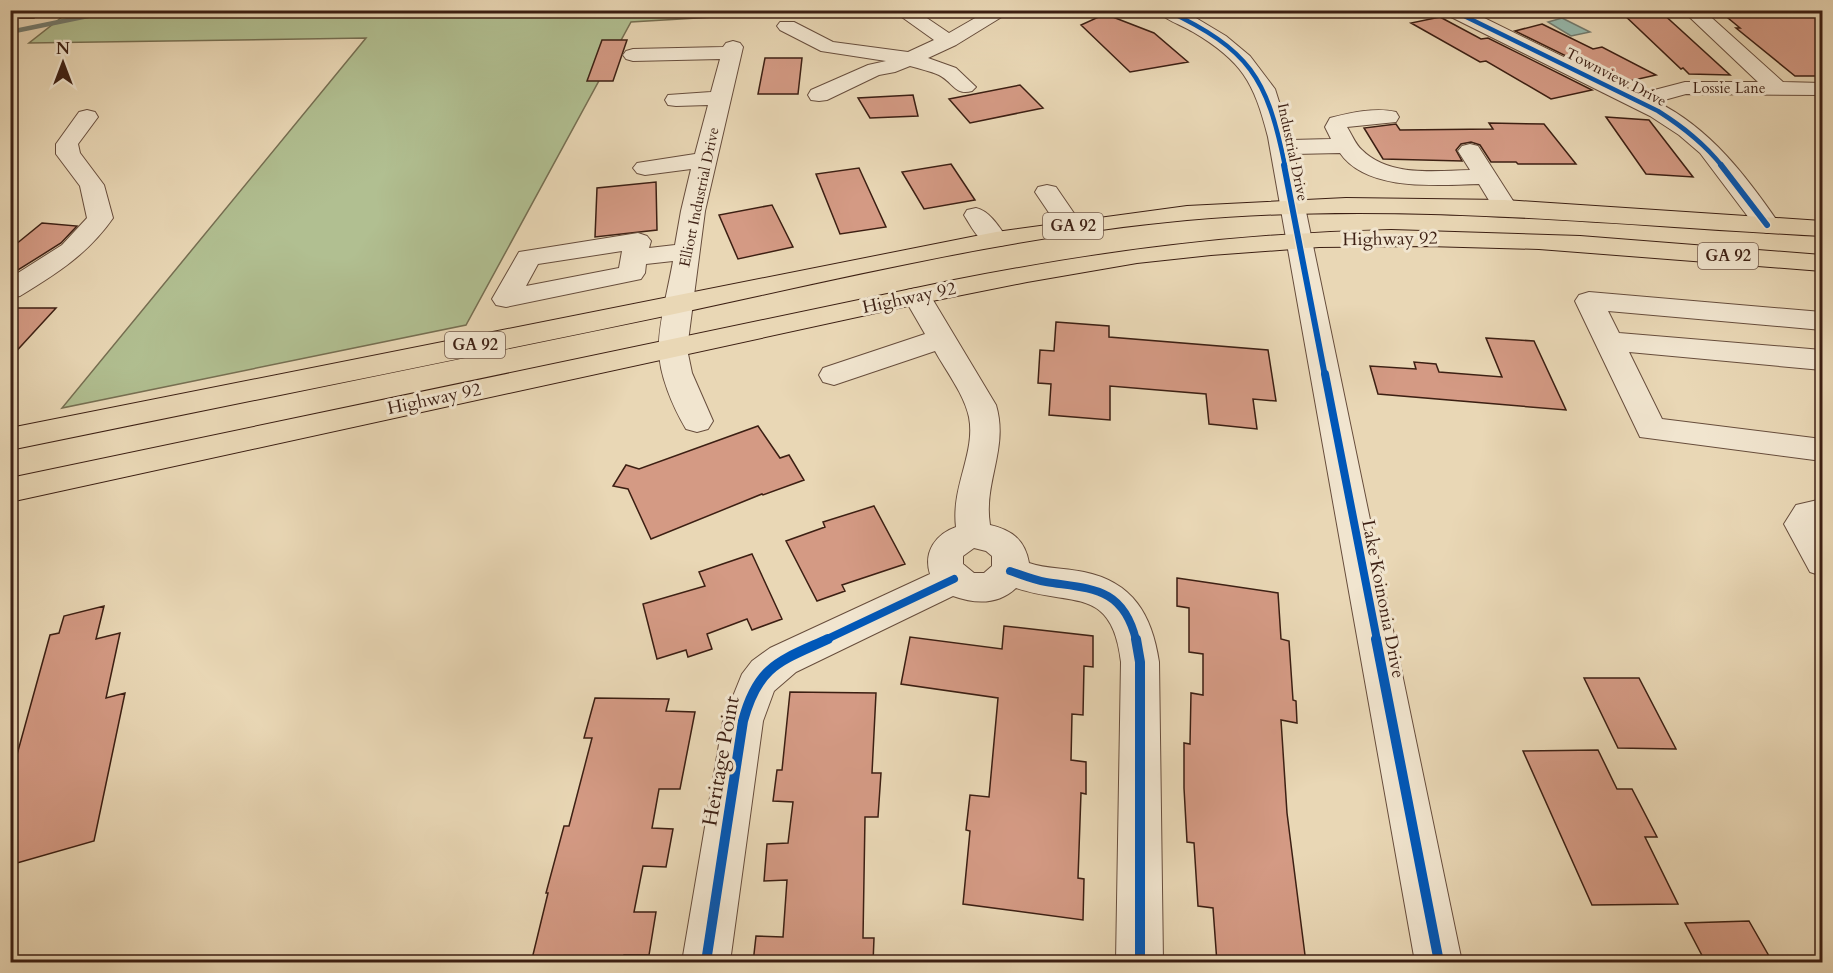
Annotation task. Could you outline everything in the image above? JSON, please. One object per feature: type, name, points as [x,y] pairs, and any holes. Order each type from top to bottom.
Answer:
[{"type":"main road","name":"Highway 92","points":[[10,439],[995,240],[1071,227],[1191,212],[1424,204],[1505,207],[1822,229]]},
{"type":"main road","name":"Highway 92","points":[[10,490],[917,296],[1132,256],[1212,247],[1299,241],[1500,240],[1822,263]]},
{"type":"street","points":[[819,95],[875,69],[889,77],[940,29],[965,10]]},
{"type":"street","points":[[904,12],[940,29],[1004,10]]},
{"type":"street","points":[[1460,14],[1496,10]]},
{"type":"street","points":[[1690,10],[1778,88]]},
{"type":"street","name":"Industrial Drive","points":[[1177,12],[1217,38],[1261,82],[1281,147],[1299,241]]},
{"type":"street","name":"Townview Drive","points":[[1460,14],[1636,101],[1687,130],[1708,148],[1767,225]]},
{"type":"street","points":[[788,26],[828,47],[908,58],[949,72],[965,87]]},
{"type":"street","name":"Elliott Industrial Drive","points":[[633,55],[732,50],[693,211],[673,349],[677,373],[697,421]]},
{"type":"street","name":"Lossie Lane","points":[[1636,101],[1685,88],[1822,89]]},
{"type":"street","points":[[676,100],[721,98]]},
{"type":"street","points":[[17,286],[77,246],[91,233],[100,218],[92,185],[68,154],[67,144],[87,117]]},
{"type":"street","points":[[1388,117],[1352,119],[1338,123],[1336,127],[1353,155],[1379,171],[1394,176],[1486,177]]},
{"type":"street","points":[[1281,147],[1348,146]]},
{"type":"street","points":[[1470,151],[1505,207]]},
{"type":"street","points":[[645,168],[706,160]]},
{"type":"street","points":[[1047,192],[1071,227]]},
{"type":"street","points":[[976,214],[995,240]]},
{"type":"street","name":"Lake Koinonia Drive","points":[[1299,241],[1439,963]]},
{"type":"street","points":[[634,257],[687,252]]},
{"type":"street","points":[[917,296],[981,405],[986,425],[987,436],[971,504],[974,535]]},
{"type":"street","points":[[1822,321],[1589,301],[1651,429],[1822,450]]},
{"type":"street","points":[[834,375],[942,338]]},
{"type":"street","points":[[1609,341],[1822,360]]},
{"type":"street","points":[[1822,512],[1808,514],[1801,524],[1822,562]]},
{"type":"street","points":[[974,535],[985,535],[1004,545],[1012,562],[1010,571],[1005,579],[996,585],[984,588],[962,585],[947,572],[944,555],[955,541],[974,535]]},
{"type":"street","points":[[1010,571],[1040,581],[1084,586],[1108,595],[1126,613],[1135,632],[1140,662],[1140,963]]},
{"type":"street","name":"Heritage Point","points":[[706,963],[743,721],[753,688],[765,673],[783,660],[954,579]]},
{"type":"green space","points":[[71,10],[783,11],[782,13],[631,22],[466,325],[62,408],[366,38],[29,43]]},
{"type":"water","points":[[1562,18],[1590,32],[1571,36],[1548,22]]},
{"type":"building","points":[[1621,12],[1661,12],[1730,75],[1689,74]]},
{"type":"building","points":[[1722,13],[1822,15],[1822,76],[1795,76],[1736,28],[1740,28]]},
{"type":"building","points":[[1105,14],[1154,33],[1188,62],[1130,72],[1081,25]]},
{"type":"building","points":[[1440,17],[1481,39],[1488,38],[1592,90],[1551,99],[1486,61],[1480,62],[1411,23]]},
{"type":"building","points":[[1542,24],[1593,49],[1602,47],[1656,75],[1621,83],[1515,31]]},
{"type":"building","points":[[602,40],[627,40],[613,81],[587,81]]},
{"type":"building","points":[[765,58],[802,58],[798,94],[758,94]]},
{"type":"building","points":[[1020,85],[1043,108],[970,123],[949,99]]},
{"type":"building","points":[[913,95],[918,116],[870,118],[858,98]]},
{"type":"building","points":[[1606,117],[1649,120],[1693,177],[1646,174]]},
{"type":"building","points":[[1489,123],[1544,124],[1576,164],[1491,162],[1480,145],[1471,142],[1461,144],[1456,150],[1462,161],[1383,159],[1364,128],[1396,124],[1400,130],[1493,129]]},
{"type":"building","points":[[951,164],[975,200],[924,209],[902,172]]},
{"type":"building","points":[[859,168],[886,227],[840,234],[816,174]]},
{"type":"building","points":[[656,182],[657,230],[595,237],[597,188]]},
{"type":"building","points":[[772,205],[793,247],[738,259],[719,215]]},
{"type":"building","points":[[42,223],[77,226],[61,243],[10,275],[10,249]]},
{"type":"building","points":[[10,308],[56,308],[10,358]]},
{"type":"building","points":[[1056,322],[1109,326],[1109,337],[1268,350],[1276,401],[1253,399],[1257,429],[1209,424],[1206,394],[1110,386],[1110,420],[1049,415],[1051,384],[1038,383],[1040,350],[1054,351]]},
{"type":"building","points":[[1486,338],[1534,341],[1566,410],[1378,394],[1370,366],[1416,369],[1414,362],[1436,364],[1439,372],[1502,377]]},
{"type":"building","points":[[758,426],[780,458],[789,455],[804,480],[762,494],[651,539],[628,489],[613,486],[626,465],[639,469]]},
{"type":"building","points":[[874,506],[905,564],[842,585],[845,591],[817,601],[786,541],[825,527],[823,522]]},
{"type":"building","points":[[752,554],[782,619],[752,630],[747,619],[707,634],[712,649],[688,657],[686,650],[657,659],[643,604],[705,586],[699,572]]},
{"type":"building","points":[[1177,578],[1278,593],[1281,639],[1289,641],[1293,700],[1296,701],[1297,723],[1281,720],[1287,813],[1306,963],[1217,963],[1213,908],[1198,906],[1194,843],[1187,842],[1184,788],[1184,743],[1190,744],[1191,693],[1203,695],[1203,654],[1189,652],[1189,608],[1177,606]]},
{"type":"building","points":[[104,606],[96,639],[120,633],[106,698],[125,693],[94,841],[10,865],[10,780],[50,635],[59,633],[64,616]]},
{"type":"building","points":[[1004,626],[1093,636],[1093,667],[1084,666],[1083,715],[1072,714],[1071,760],[1086,762],[1086,794],[1081,793],[1078,878],[1084,879],[1083,920],[963,904],[970,831],[966,830],[970,795],[989,797],[998,698],[901,684],[910,637],[1002,649]]},
{"type":"building","points":[[1584,678],[1639,678],[1676,749],[1618,748]]},
{"type":"building","points":[[790,692],[876,693],[872,773],[881,773],[878,817],[865,817],[863,938],[874,938],[873,963],[753,963],[756,936],[783,937],[787,880],[764,881],[767,844],[788,843],[793,802],[773,801],[777,770],[782,770]]},
{"type":"building","points":[[595,698],[669,699],[666,711],[695,712],[680,789],[659,789],[652,828],[673,829],[666,867],[643,866],[634,912],[656,912],[649,955],[624,955],[622,963],[531,963],[548,893],[546,893],[564,826],[569,826],[592,738],[584,738]]},
{"type":"building","points":[[1598,750],[1617,789],[1632,789],[1657,837],[1645,837],[1678,904],[1592,905],[1523,751]]},
{"type":"building","points":[[1749,921],[1773,963],[1706,963],[1685,923]]},
{"type":"waterway","points":[[10,32],[117,10]]},
{"type":"cycle path","points":[[1166,10],[1206,31],[1243,60],[1261,83],[1273,116],[1279,137],[1439,962]]},
{"type":"cycle path","points":[[1452,10],[1658,111],[1687,130],[1708,148],[1767,225]]},
{"type":"cycle path","points":[[1010,571],[1041,581],[1084,586],[1097,590],[1118,604],[1131,624],[1135,636],[1140,662],[1140,962]]},
{"type":"cycle path","points":[[706,962],[743,721],[749,701],[760,679],[783,660],[954,579]]}]
